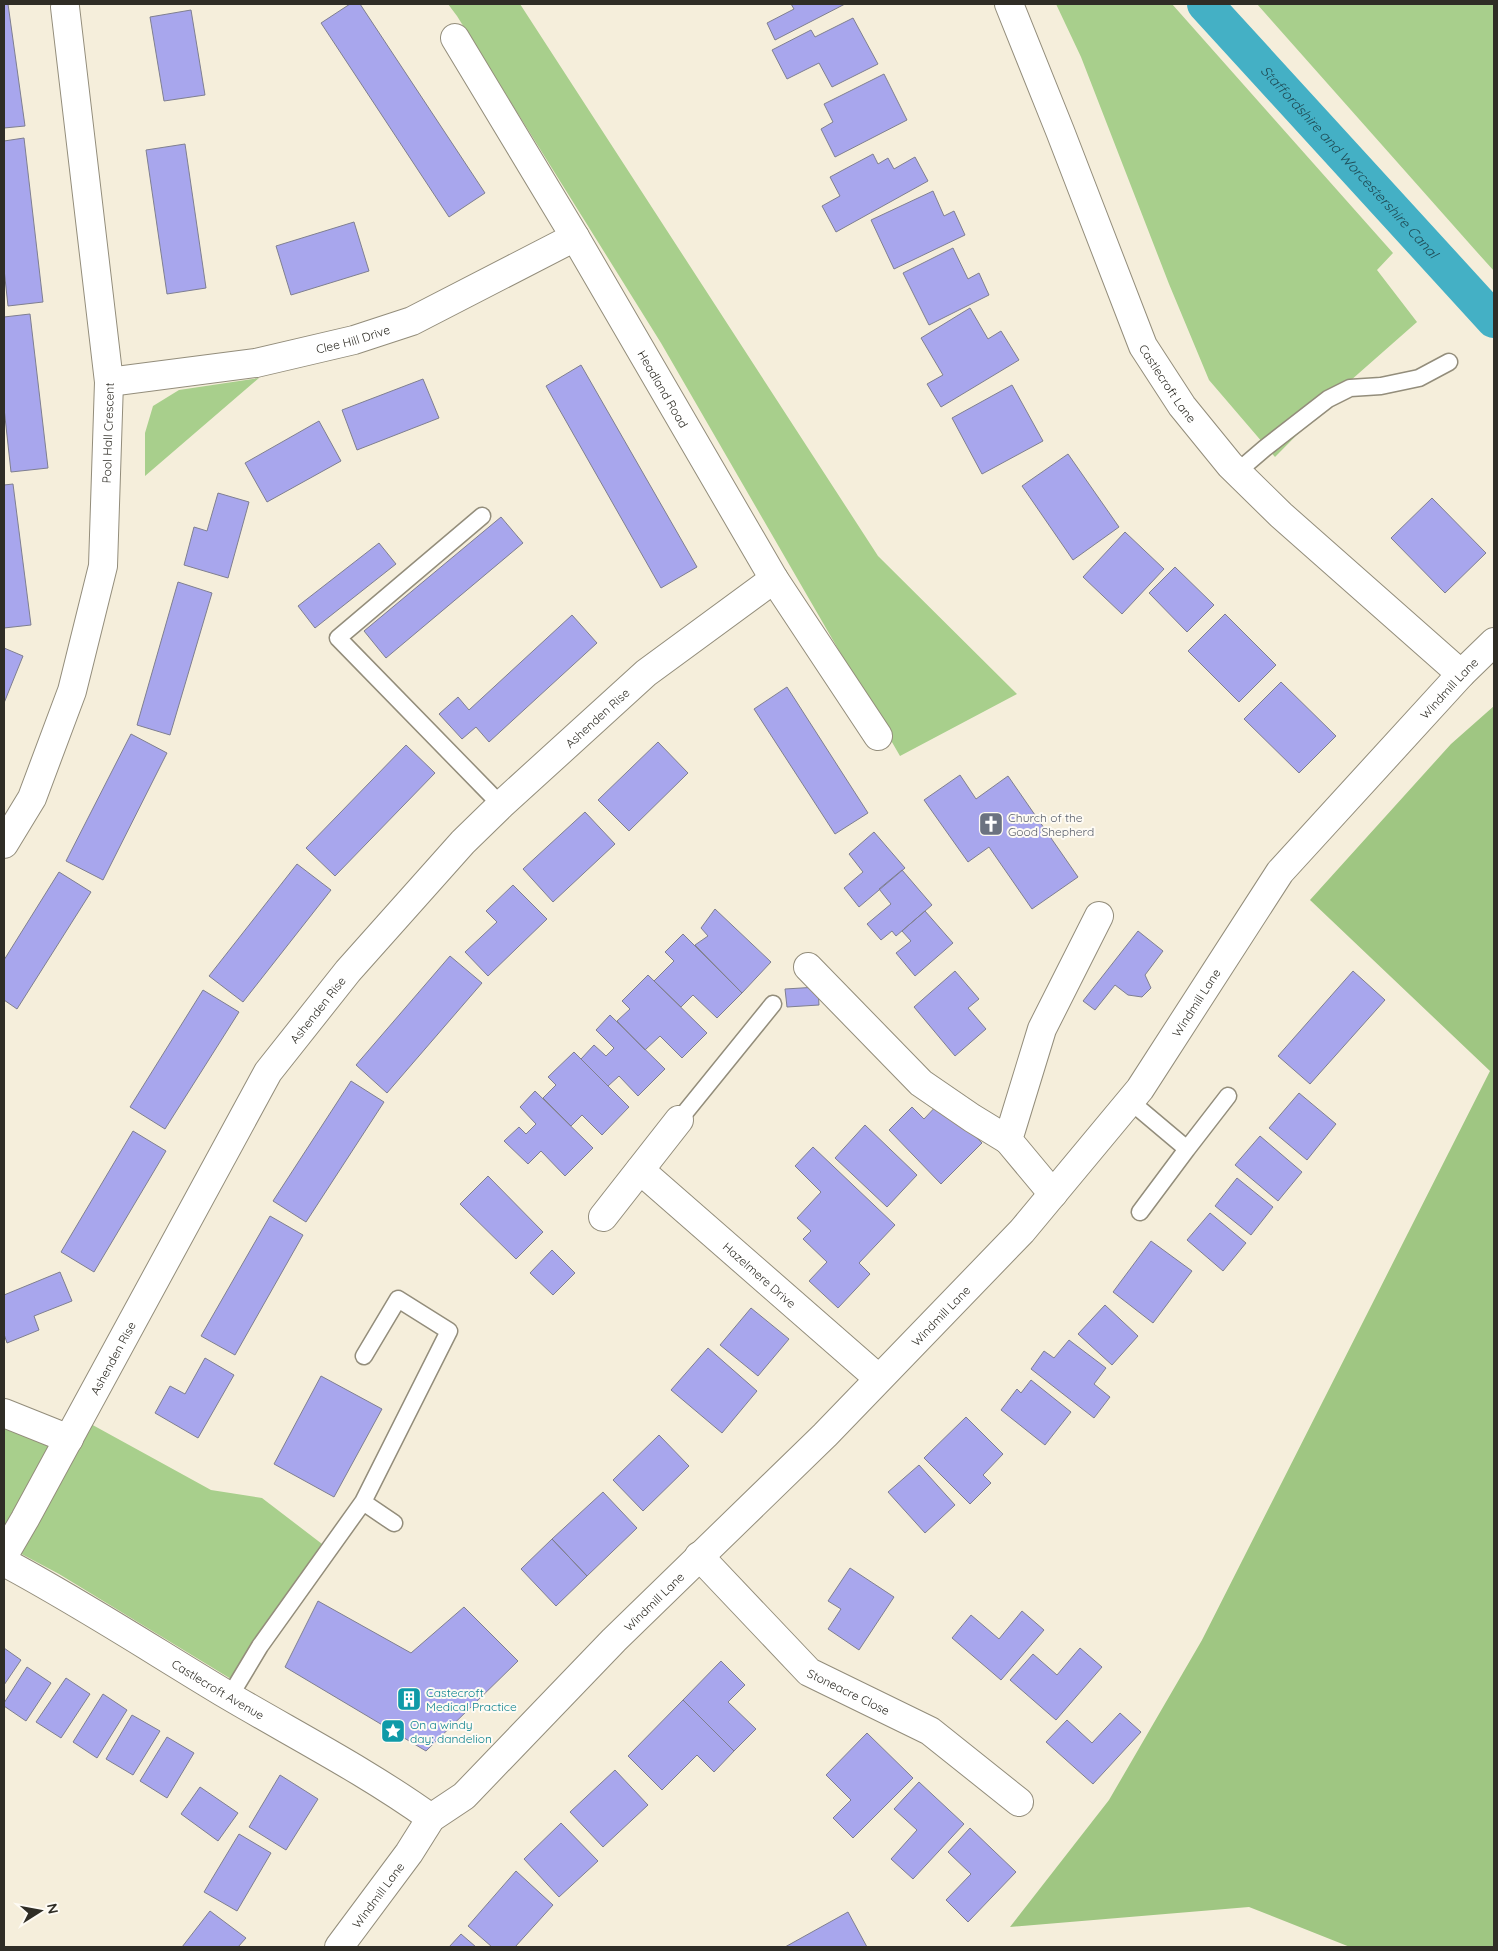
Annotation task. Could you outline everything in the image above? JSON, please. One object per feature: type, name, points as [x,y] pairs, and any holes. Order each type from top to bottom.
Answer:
[{"type":"street","name":"Castlecroft Lane","points":[[1009,4],[1143,346],[1182,406],[1237,472],[1281,515],[1461,674]]},
{"type":"street","name":"Pool Hall Crescent","points":[[4,844],[32,798],[72,691],[103,566],[109,382],[64,7]]},
{"type":"street","name":"Headland Road","points":[[455,38],[575,237],[774,579],[878,736]]},
{"type":"street","name":"Clee Hill Drive","points":[[109,382],[256,363],[354,340],[412,321],[575,237]]},
{"type":"street","name":"Ashenden Rise","points":[[4,1554],[69,1439],[268,1072],[348,971],[463,842],[646,673],[774,579]]},
{"type":"street","name":"Windmill Lane","points":[[339,1947],[409,1853],[431,1818],[464,1796],[614,1640],[825,1435],[1022,1231],[1140,1089],[1280,872],[1461,674],[1494,642]]},
{"type":"street","points":[[1008,1140],[1042,1029],[1100,916]]},
{"type":"street","points":[[808,966],[921,1082],[972,1118],[1008,1140],[1053,1194]]},
{"type":"street","points":[[603,1216],[679,1120]]},
{"type":"street","name":"Hazelmere Drive","points":[[640,1170],[878,1378]]},
{"type":"street","points":[[4,1413],[69,1439]]},
{"type":"street","name":"Stoneacre Close","points":[[699,1556],[809,1672],[930,1731],[1019,1802]]},
{"type":"street","name":"Castlecroft Avenue","points":[[4,1562],[46,1584],[230,1696],[394,1792],[431,1818]]},
{"type":"lane","points":[[1237,472],[1328,399],[1350,388],[1381,386],[1419,378],[1449,362]]},
{"type":"lane","points":[[482,516],[338,638],[502,805]]},
{"type":"lane","points":[[679,1120],[773,1004]]},
{"type":"lane","points":[[1140,1212],[1228,1096]]},
{"type":"lane","points":[[1130,1101],[1187,1149]]},
{"type":"lane","points":[[230,1696],[260,1646],[364,1502],[449,1331],[398,1299],[364,1356]]},
{"type":"lane","points":[[364,1502],[394,1523]]},
{"type":"green space","points":[[448,4],[520,4],[878,556],[1017,694],[900,756],[661,343]]},
{"type":"green space","points":[[1056,4],[1172,4],[1393,253],[1377,270],[1417,322],[1350,381],[1275,457],[1209,380],[1169,284],[1081,57]]},
{"type":"green space","points":[[1257,4],[1494,4],[1494,271],[1476,251]]},
{"type":"green space","points":[[259,378],[145,476],[145,433],[153,406],[179,390]]},
{"type":"green space","points":[[1494,706],[1494,1947],[1350,1947],[1249,1907],[1010,1927],[1109,1800],[1202,1640],[1490,1071],[1310,900],[1451,744]]},
{"type":"green space","points":[[4,1422],[59,1443],[4,1538]]},
{"type":"green space","points":[[89,1423],[211,1490],[262,1498],[326,1547],[231,1679],[59,1574],[14,1550]]},
{"type":"building","points":[[4,4],[8,4],[25,126],[4,128]]},
{"type":"building","points":[[350,4],[360,4],[485,193],[449,217],[321,23]]},
{"type":"building","points":[[791,4],[845,4],[775,40],[767,23],[794,9]]},
{"type":"building","points":[[191,10],[205,95],[164,101],[150,17]]},
{"type":"building","points":[[853,18],[878,64],[832,87],[819,63],[787,79],[772,50],[811,30],[815,37]]},
{"type":"building","points":[[884,74],[907,120],[835,157],[821,129],[833,122],[824,104]]},
{"type":"building","points":[[24,138],[43,302],[8,306],[4,269],[4,141]]},
{"type":"building","points":[[185,144],[206,288],[167,294],[146,150]]},
{"type":"building","points":[[873,154],[878,164],[888,158],[894,169],[915,157],[928,181],[836,232],[822,206],[840,196],[830,177]]},
{"type":"building","points":[[933,191],[944,216],[954,211],[965,235],[894,269],[871,220]]},
{"type":"building","points":[[354,222],[369,271],[291,295],[276,246]]},
{"type":"building","points":[[953,248],[968,279],[979,273],[989,295],[929,325],[903,273]]},
{"type":"building","points":[[970,308],[988,339],[1001,331],[1019,360],[941,407],[927,384],[943,375],[921,338]]},
{"type":"building","points":[[30,314],[48,468],[11,472],[4,408],[4,317]]},
{"type":"building","points":[[581,365],[697,567],[661,588],[546,386]]},
{"type":"building","points":[[423,379],[439,418],[357,450],[342,410]]},
{"type":"building","points":[[1012,385],[1043,441],[982,474],[952,418]]},
{"type":"building","points":[[319,421],[341,461],[267,502],[245,463]]},
{"type":"building","points":[[1068,454],[1119,527],[1073,560],[1022,486]]},
{"type":"building","points":[[13,484],[31,625],[4,628],[4,485]]},
{"type":"building","points":[[218,493],[249,502],[228,578],[184,565],[194,527],[207,531]]},
{"type":"building","points":[[1432,498],[1486,553],[1445,593],[1391,538]]},
{"type":"building","points":[[501,517],[523,543],[386,658],[364,631]]},
{"type":"building","points":[[1125,532],[1164,569],[1122,614],[1083,577]]},
{"type":"building","points":[[379,543],[396,564],[315,628],[298,606]]},
{"type":"building","points":[[1175,567],[1214,605],[1187,632],[1149,593]]},
{"type":"building","points":[[178,582],[212,593],[170,735],[137,725]]},
{"type":"building","points":[[1225,614],[1276,665],[1239,702],[1188,651]]},
{"type":"building","points":[[572,615],[597,643],[489,742],[476,727],[462,739],[439,714],[458,697],[469,710]]},
{"type":"building","points":[[4,648],[23,656],[4,703]]},
{"type":"building","points":[[1281,682],[1336,736],[1299,773],[1244,719]]},
{"type":"building","points":[[787,687],[868,813],[835,834],[754,709]]},
{"type":"building","points":[[131,734],[167,753],[103,880],[66,861]]},
{"type":"building","points":[[658,742],[688,773],[629,831],[598,800]]},
{"type":"building","points":[[406,745],[435,773],[335,876],[306,848]]},
{"type":"building","name":"Church of the Good Shepherd","points":[[960,775],[976,799],[1008,776],[1078,877],[1032,909],[989,847],[968,862],[924,800]]},
{"type":"building","points":[[585,812],[615,844],[553,902],[523,869]]},
{"type":"building","points":[[874,832],[905,868],[859,907],[844,888],[863,872],[849,854]]},
{"type":"building","points":[[297,864],[331,890],[243,1002],[209,976]]},
{"type":"building","points":[[902,870],[932,905],[896,936],[892,931],[881,940],[867,924],[891,904],[879,889]]},
{"type":"building","points":[[59,872],[91,892],[17,1009],[4,1000],[4,960]]},
{"type":"building","points":[[513,885],[547,919],[488,976],[465,952],[497,922],[486,911]]},
{"type":"building","points":[[715,909],[771,962],[742,993],[695,945],[708,936],[701,928]]},
{"type":"building","points":[[925,911],[953,943],[915,976],[896,953],[911,941],[902,931]]},
{"type":"building","points":[[1138,931],[1163,951],[1145,975],[1151,988],[1142,997],[1128,995],[1115,985],[1095,1010],[1083,1001]]},
{"type":"building","points":[[683,934],[742,993],[717,1018],[693,995],[681,1007],[654,981],[674,961],[665,952]]},
{"type":"building","points":[[450,956],[482,983],[387,1093],[356,1065]]},
{"type":"building","points":[[955,971],[979,999],[968,1008],[986,1029],[955,1056],[914,1007]]},
{"type":"building","points":[[1353,971],[1385,1000],[1310,1084],[1278,1056]]},
{"type":"building","points":[[648,975],[707,1033],[682,1058],[660,1036],[645,1050],[617,1021],[630,1009],[622,1001]]},
{"type":"building","points":[[818,987],[819,1005],[787,1007],[785,989]]},
{"type":"building","points":[[203,990],[239,1012],[165,1129],[130,1107]]},
{"type":"building","points":[[610,1015],[665,1069],[638,1096],[619,1076],[608,1086],[581,1059],[594,1045],[606,1056],[614,1048],[596,1030]]},
{"type":"building","points":[[574,1052],[629,1107],[602,1135],[582,1115],[571,1126],[543,1098],[556,1085],[548,1077]]},
{"type":"building","points":[[351,1081],[384,1102],[306,1222],[273,1201]]},
{"type":"building","points":[[535,1091],[593,1148],[565,1176],[541,1151],[528,1164],[504,1141],[519,1127],[526,1134],[536,1124],[520,1107]]},
{"type":"building","points":[[1299,1093],[1336,1124],[1307,1160],[1269,1128]]},
{"type":"building","points":[[940,1102],[982,1143],[941,1184],[889,1130],[912,1107],[924,1119]]},
{"type":"building","points":[[865,1125],[917,1175],[887,1207],[835,1158]]},
{"type":"building","points":[[133,1131],[166,1151],[94,1272],[61,1252]]},
{"type":"building","points":[[1260,1136],[1302,1172],[1278,1201],[1235,1165]]},
{"type":"building","points":[[813,1147],[895,1225],[859,1263],[870,1274],[838,1308],[809,1281],[827,1262],[803,1239],[811,1231],[797,1218],[821,1192],[795,1166]]},
{"type":"building","points":[[488,1176],[543,1232],[516,1259],[460,1204]]},
{"type":"building","points":[[1237,1178],[1273,1207],[1251,1235],[1215,1206]]},
{"type":"building","points":[[1210,1213],[1246,1243],[1223,1271],[1187,1240]]},
{"type":"building","points":[[270,1216],[303,1235],[235,1355],[201,1336]]},
{"type":"building","points":[[1151,1241],[1192,1271],[1153,1323],[1113,1292]]},
{"type":"building","points":[[552,1250],[575,1273],[553,1295],[530,1273]]},
{"type":"building","points":[[60,1272],[72,1301],[34,1316],[39,1330],[7,1343],[4,1334],[4,1295]]},
{"type":"building","points":[[1105,1305],[1138,1336],[1112,1365],[1078,1334]]},
{"type":"building","points":[[751,1308],[789,1339],[758,1376],[720,1345]]},
{"type":"building","points":[[1069,1340],[1106,1368],[1094,1384],[1110,1397],[1094,1418],[1031,1369],[1044,1351],[1054,1358]]},
{"type":"building","points":[[708,1348],[757,1391],[722,1433],[671,1390]]},
{"type":"building","points":[[205,1358],[234,1375],[198,1438],[155,1413],[170,1386],[185,1394]]},
{"type":"building","points":[[321,1376],[382,1409],[334,1497],[274,1464]]},
{"type":"building","points":[[1031,1380],[1071,1412],[1045,1445],[1001,1410],[1017,1389],[1021,1393]]},
{"type":"building","points":[[966,1417],[1003,1454],[983,1475],[991,1483],[970,1504],[924,1458]]},
{"type":"building","points":[[659,1435],[689,1466],[643,1511],[613,1480]]},
{"type":"building","points":[[919,1465],[955,1505],[925,1533],[888,1492]]},
{"type":"building","points":[[603,1492],[637,1528],[587,1576],[552,1539]]},
{"type":"building","points":[[552,1539],[587,1576],[556,1606],[521,1569]]},
{"type":"building","points":[[850,1568],[894,1597],[859,1650],[828,1629],[841,1609],[828,1601]]},
{"type":"building","name":"Castecroft Medical Practice","points":[[318,1601],[411,1653],[464,1607],[518,1661],[426,1751],[285,1667]]},
{"type":"building","points":[[1022,1611],[1044,1630],[1001,1680],[952,1638],[971,1615],[999,1639]]},
{"type":"building","points":[[4,1648],[21,1660],[4,1685]]},
{"type":"building","points":[[1080,1648],[1102,1667],[1056,1720],[1010,1680],[1033,1654],[1057,1675]]},
{"type":"building","points":[[721,1661],[745,1685],[728,1702],[756,1729],[734,1751],[683,1700]]},
{"type":"building","points":[[27,1667],[51,1683],[26,1721],[4,1706],[4,1703]]},
{"type":"building","points":[[66,1678],[90,1694],[61,1738],[36,1722]]},
{"type":"building","points":[[103,1694],[127,1710],[97,1758],[73,1742]]},
{"type":"building","points":[[683,1700],[734,1751],[714,1772],[697,1755],[662,1790],[628,1756]]},
{"type":"building","points":[[1120,1713],[1141,1732],[1093,1784],[1046,1742],[1067,1720],[1092,1743]]},
{"type":"building","points":[[132,1715],[160,1731],[133,1775],[106,1759]]},
{"type":"building","points":[[867,1733],[913,1778],[853,1838],[833,1818],[851,1800],[826,1775]]},
{"type":"building","points":[[167,1737],[194,1753],[167,1798],[140,1781]]},
{"type":"building","points":[[615,1770],[648,1805],[603,1847],[570,1812]]},
{"type":"building","points":[[280,1775],[318,1799],[286,1850],[249,1827]]},
{"type":"building","points":[[919,1782],[964,1824],[913,1879],[891,1859],[917,1830],[894,1809]]},
{"type":"building","points":[[200,1787],[238,1813],[218,1841],[181,1814]]},
{"type":"building","points":[[561,1823],[598,1861],[559,1897],[524,1859]]},
{"type":"building","points":[[970,1828],[1016,1872],[968,1922],[946,1900],[971,1874],[948,1852]]},
{"type":"building","points":[[239,1834],[271,1853],[237,1911],[204,1892]]},
{"type":"building","points":[[516,1871],[553,1905],[515,1947],[492,1947],[468,1926]]},
{"type":"building","points":[[210,1911],[246,1938],[238,1947],[182,1947]]},
{"type":"building","points":[[848,1912],[867,1947],[785,1947]]},
{"type":"building","points":[[461,1934],[476,1947],[449,1947]]},
{"type":"waterway","name":"Staffordshire and Worcestershire Canal","points":[[1205,4],[1494,320]]},
{"type":"place","name":"Church of the Good Shepherd","points":[[991,824]]},
{"type":"place","name":"Castecroft Medical Practice","points":[[409,1699]]},
{"type":"place","name":"On a windy day: dandelion","points":[[393,1731]]}]
